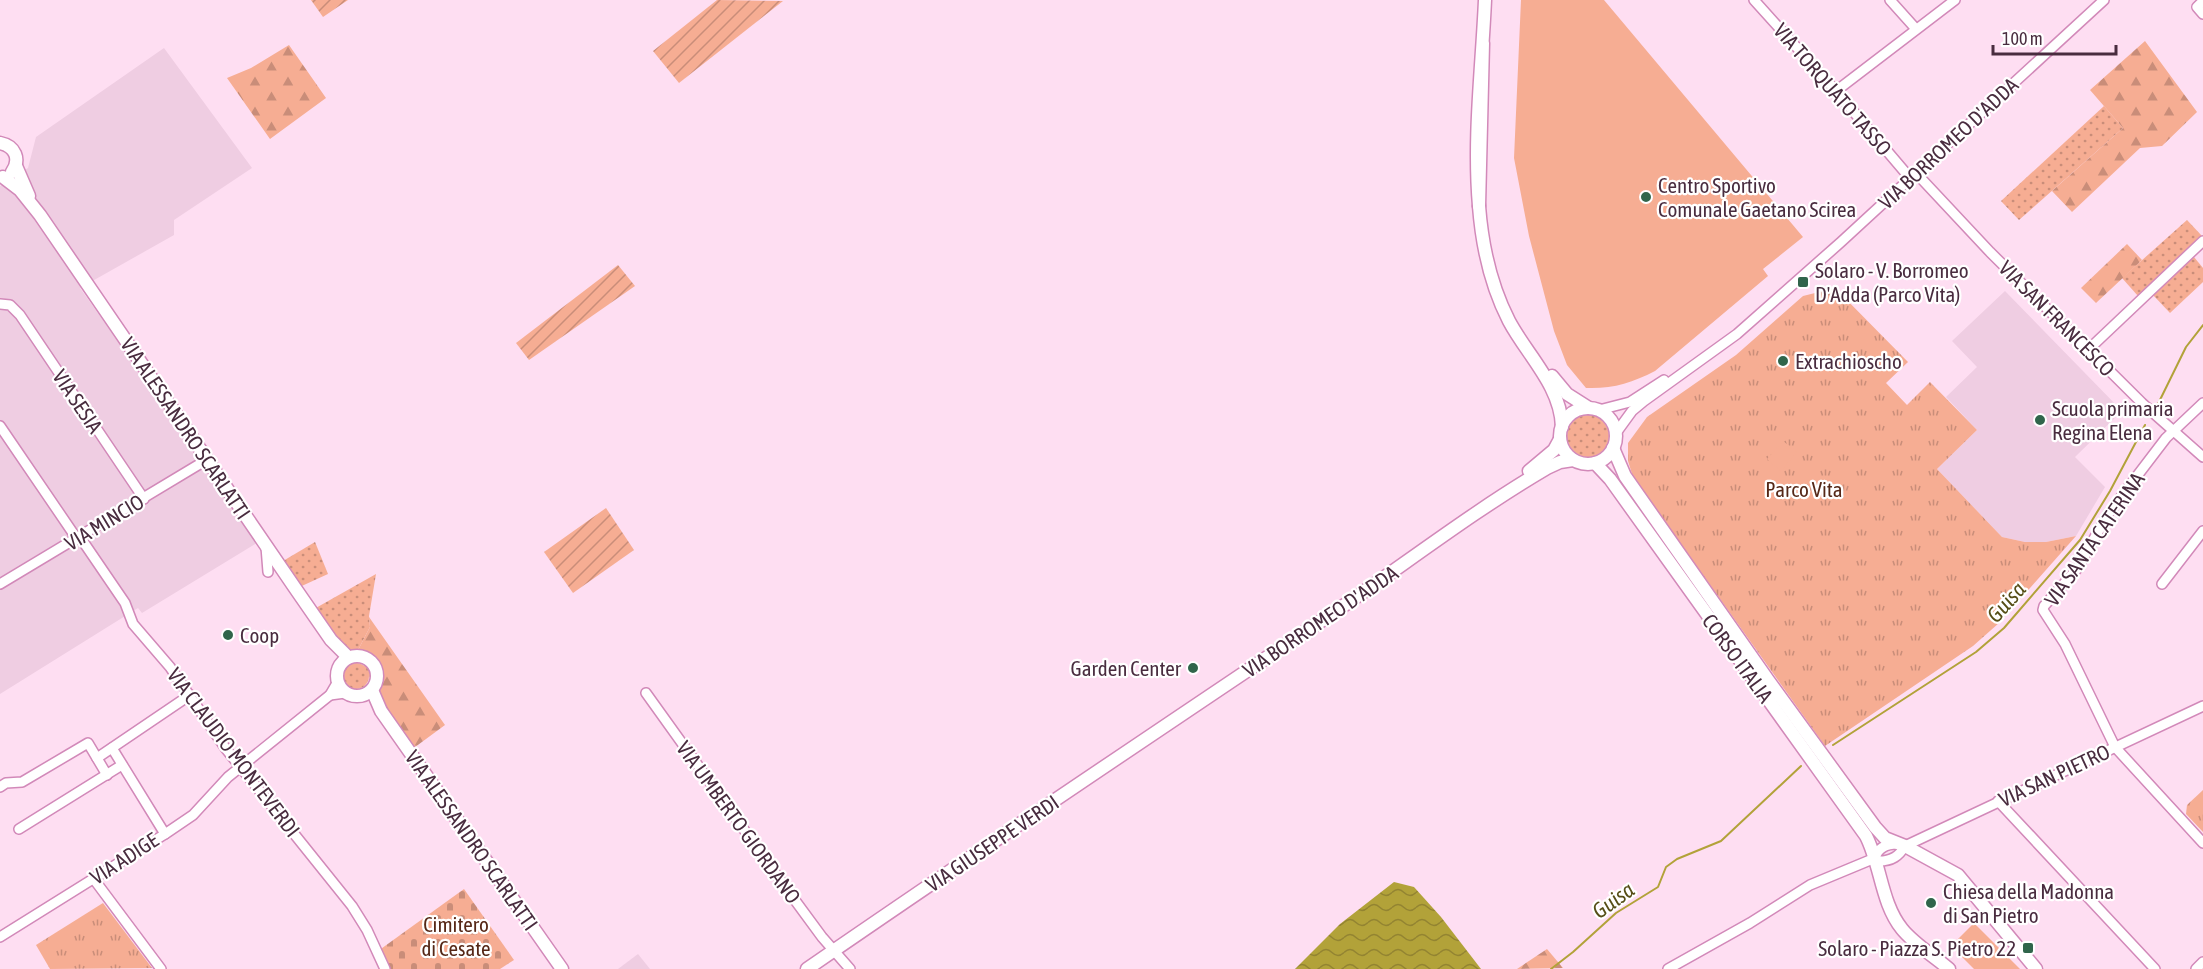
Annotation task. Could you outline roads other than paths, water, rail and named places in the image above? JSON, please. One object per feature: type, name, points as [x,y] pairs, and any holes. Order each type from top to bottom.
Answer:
[{"type":"street","points":[[1485,0],[1477,150],[1479,206],[1484,248],[1495,286],[1510,323],[1555,393],[1559,405],[1564,449],[1573,459],[1588,464],[1608,456],[1614,448],[1616,433],[1610,418],[1574,400],[1559,386],[1516,324],[1495,286]]},
{"type":"street","name":"VIA TORQUATO TASSO","points":[[1754,0],[1913,176]]},
{"type":"street","points":[[1890,0],[1916,29]]},
{"type":"street","points":[[1836,91],[1955,0]]},
{"type":"street","name":"VIA BORROMEO D'ADDA","points":[[1616,433],[1632,411],[1644,401],[1737,334],[2104,0]]},
{"type":"street","points":[[2203,0],[2197,6],[2203,15]]},
{"type":"street","name":"VIA ALESSANDRO SCARLATTI","points":[[0,143],[13,149],[23,184],[40,215]]},
{"type":"street","points":[[2,177],[9,175],[16,166]]},
{"type":"street","name":"VIA SAN FRANCESCO","points":[[1913,176],[2089,350],[2203,457]]},
{"type":"street","name":"VIA ALESSANDRO SCARLATTI","points":[[2,177],[20,190],[40,215],[344,661]]},
{"type":"street","points":[[2089,350],[2203,241]]},
{"type":"street","name":"VIA SESIA","points":[[5,304],[20,315],[144,499]]},
{"type":"street","name":"VIA BORROMEO D'ADDA","points":[[1594,409],[1630,402],[1737,334]]},
{"type":"street","name":"VIA SANTA CATERINA","points":[[2203,403],[2172,430],[2108,514],[2077,569],[2044,606],[2044,612],[2065,644],[2115,747],[2203,843]]},
{"type":"street","points":[[1561,433],[1572,413],[1594,409]]},
{"type":"street","name":"VIA CLAUDIO MONTEVERDI","points":[[0,426],[125,603],[133,624],[163,657],[240,766],[352,906],[367,930],[385,969]]},
{"type":"street","name":"VIA BORROMEO D'ADDA","points":[[1462,523],[1545,459],[1554,450],[1561,433]]},
{"type":"street","name":"CORSO ITALIA","points":[[1614,448],[1625,476],[1768,680],[1885,838],[1901,845]]},
{"type":"street","name":"VIA MINCIO","points":[[0,584],[208,459]]},
{"type":"street","name":"VIA BORROMEO D'ADDA","points":[[1177,717],[1537,474],[1560,462],[1573,459]]},
{"type":"street","name":"CORSO ITALIA","points":[[1595,463],[1610,479],[1866,836],[1888,903],[1901,928],[1949,969]]},
{"type":"street","points":[[2163,584],[2203,531]]},
{"type":"street","points":[[266,545],[268,572]]},
{"type":"street","points":[[363,657],[374,666],[377,676],[367,693],[357,697],[341,688],[337,670],[344,661],[363,657]]},
{"type":"street","points":[[165,834],[193,815],[240,766],[298,717],[341,688]]},
{"type":"street","name":"VIA ALESSANDRO SCARLATTI","points":[[367,693],[562,969]]},
{"type":"street","name":"VIA UMBERTO GIORDANO","points":[[646,693],[822,937],[850,969]]},
{"type":"street","points":[[97,758],[190,695]]},
{"type":"street","points":[[199,710],[208,704]]},
{"type":"street","name":"VIA SAN PIETRO","points":[[1901,845],[2203,706]]},
{"type":"street","name":"VIA GIUSEPPE VERDI","points":[[807,969],[1177,717]]},
{"type":"street","points":[[0,787],[6,783],[22,782],[88,743],[107,775]]},
{"type":"street","name":"VIA ADIGE","points":[[0,937],[165,834],[111,748]]},
{"type":"street","points":[[19,829],[122,765]]},
{"type":"street","points":[[1998,801],[2155,969]]},
{"type":"street","points":[[1875,858],[1880,861],[1892,859],[1901,852],[1901,845]]},
{"type":"street","points":[[1668,969],[1750,923],[1810,885],[1875,858],[1882,847],[1901,845],[1946,867],[1965,882],[2036,969]]},
{"type":"street","points":[[93,878],[161,969]]},
{"type":"street","points":[[2196,969],[2203,962]]},
{"type":"water","points":[[1394,882],[1414,887],[1441,917],[1481,969],[1295,969],[1340,924]]},
{"type":"waterway","name":"Guisa","points":[[2156,408],[2186,347],[2203,325]]},
{"type":"waterway","name":"Guisa","points":[[1833,745],[1976,652],[2004,628],[2080,540],[2110,491],[2145,425]]},
{"type":"waterway","name":"Guisa","points":[[1551,969],[1616,913],[1658,887],[1666,867],[1677,859],[1721,841],[1801,766]]},
{"type":"place","name":"Centro Sportivo Comunale Gaetano Scirea","points":[[1646,197]]},
{"type":"place","name":"Solaro - V. Borromeo D'Adda (Parco Vita)","points":[[1803,282]]},
{"type":"place","name":"Extrachioscho","points":[[1783,361]]},
{"type":"place","name":"Scuola primaria Regina Elena","points":[[2040,420]]},
{"type":"place","name":"Coop","points":[[228,635]]},
{"type":"place","name":"Garden Center","points":[[1193,668]]},
{"type":"place","name":"Chiesa della Madonna di San Pietro","points":[[1931,903]]},
{"type":"place","name":"Solaro - Piazza S. Pietro 22","points":[[2028,948]]},
{"type":"park label","name":"Parco Vita","points":[[1804,489]]},
{"type":"park label","name":"Cimitero di Cesate","points":[[456,936]]}]
